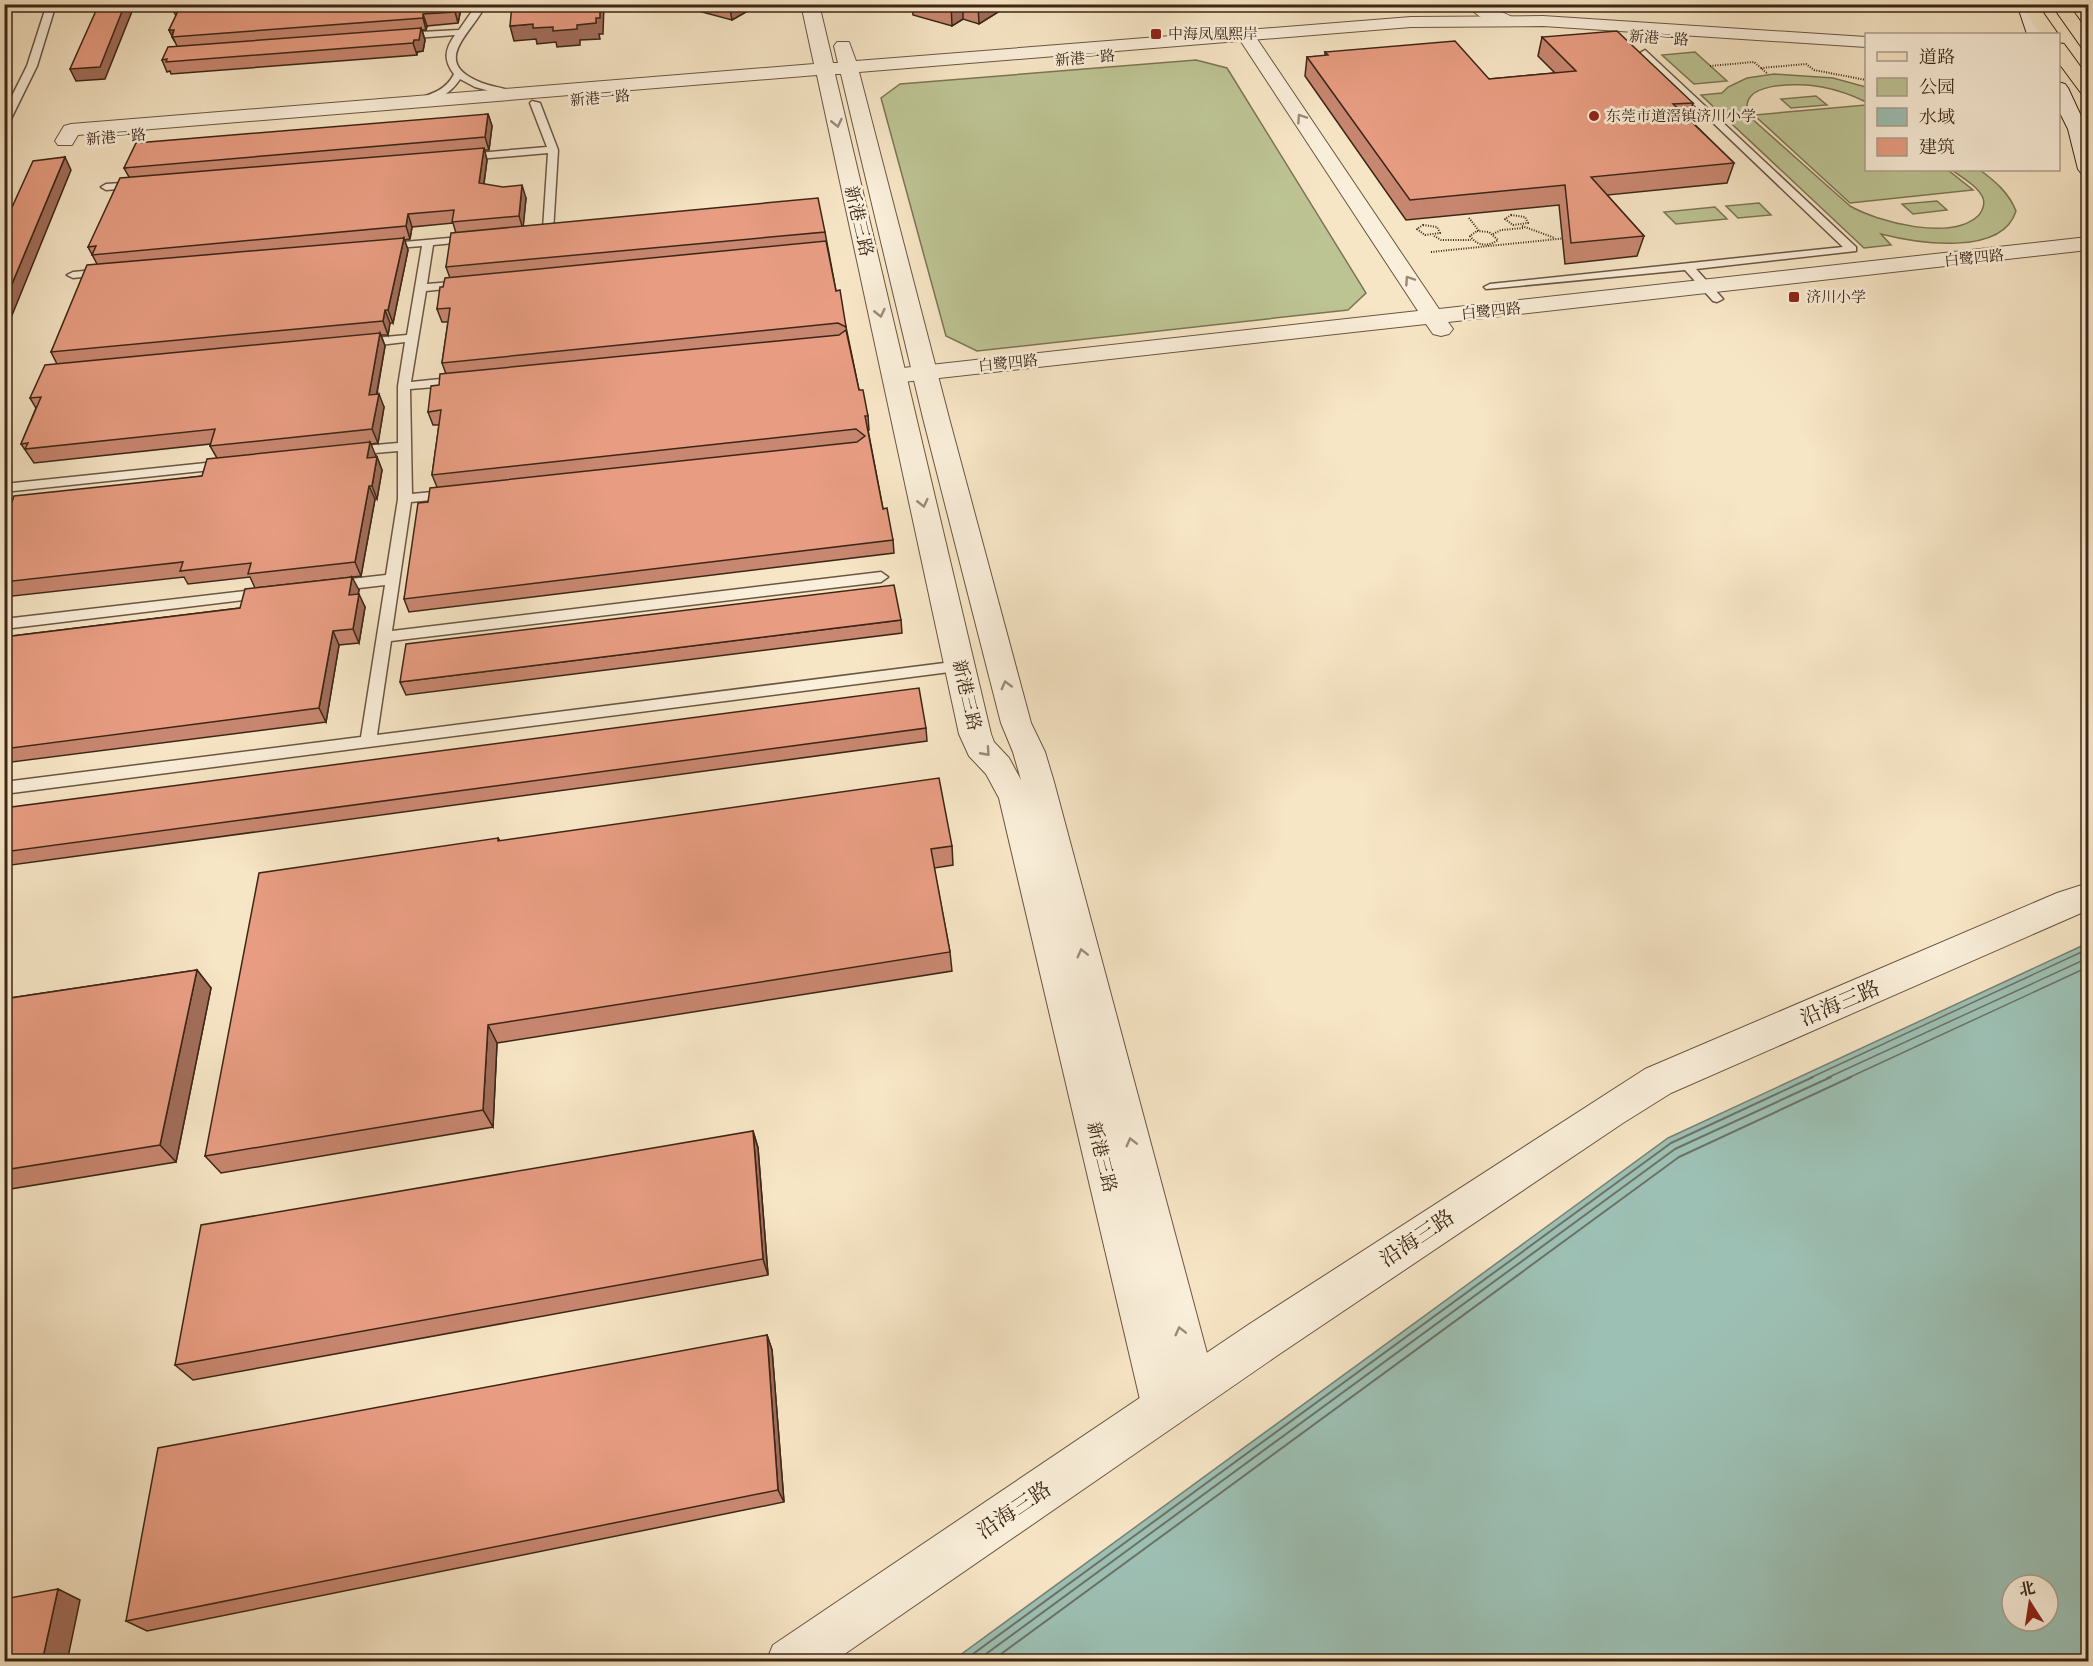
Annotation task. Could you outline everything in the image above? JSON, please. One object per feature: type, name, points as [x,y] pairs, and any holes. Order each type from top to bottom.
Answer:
[{"type":"main road","points":[[2027,4],[2048,33]]},
{"type":"main road","points":[[2059,4],[2085,38]]},
{"type":"main road","points":[[2060,51],[2088,89]]},
{"type":"street","name":"新港三路","points":[[810,4],[838,73],[926,379],[1016,723],[1029,752],[1038,782],[1179,1398]]},
{"type":"street","name":"新港三路","points":[[832,4],[838,73],[896,382],[980,748],[998,766],[1014,798],[1179,1398]]},
{"type":"street","points":[[1436,21],[1455,14],[1459,9],[1459,4]]},
{"type":"street","points":[[1475,4],[1482,12],[1506,20]]},
{"type":"street","points":[[2027,4],[2036,33]]},
{"type":"street","name":"新港一路","points":[[838,73],[512,94],[71,130],[65,141],[536,103],[838,73],[1240,40],[1436,21],[1506,20],[1611,24],[1865,42]]},
{"type":"street","name":"新港一路","points":[[1240,40],[1476,31],[1592,34],[1865,50]]},
{"type":"street","points":[[1240,40],[1426,324]]},
{"type":"street","points":[[2060,91],[2078,129],[2088,169]]},
{"type":"street","name":"白鹭四路","points":[[896,382],[2049,257],[2088,244]]},
{"type":"street","name":"白鹭四路","points":[[2049,257],[2088,266]]},
{"type":"street","name":"沿海三路","points":[[790,1662],[1179,1398],[1609,1111],[1658,1082],[2088,897]]},
{"type":"lane","points":[[4,123],[32,66],[52,4]]},
{"type":"lane","points":[[168,6],[184,4]]},
{"type":"lane","points":[[482,4],[454,43],[451,55],[452,67],[458,74],[487,88],[512,94]]},
{"type":"lane","points":[[394,37],[464,32]]},
{"type":"lane","points":[[1490,287],[1852,249],[1645,53]]},
{"type":"lane","points":[[415,102],[441,93],[456,80],[458,74]]},
{"type":"lane","points":[[526,234],[548,232],[553,150],[536,103]]},
{"type":"lane","points":[[459,158],[553,150]]},
{"type":"lane","points":[[106,187],[153,183]]},
{"type":"lane","points":[[369,248],[482,238]]},
{"type":"lane","points":[[368,742],[405,499],[404,386],[428,243]]},
{"type":"lane","points":[[1688,266],[1712,293]]},
{"type":"lane","points":[[74,275],[121,270]]},
{"type":"lane","points":[[420,288],[480,282]]},
{"type":"lane","points":[[353,344],[412,338]]},
{"type":"lane","points":[[404,386],[475,379]]},
{"type":"lane","points":[[334,453],[405,446]]},
{"type":"lane","points":[[4,488],[240,463]]},
{"type":"lane","points":[[405,499],[465,492]]},
{"type":"lane","points":[[384,637],[881,577]]},
{"type":"lane","points":[[322,587],[393,579]]},
{"type":"lane","points":[[4,624],[275,593]]},
{"type":"lane","points":[[4,788],[960,666]]},
{"type":"path","points":[[1710,66],[1754,62],[1768,74]]},
{"type":"path","points":[[1761,68],[1806,64],[1814,70],[1865,80]]},
{"type":"path","points":[[1493,234],[1502,229],[1520,230],[1523,227],[1528,223],[1526,217],[1515,215],[1506,218],[1508,223],[1523,227],[1568,242]]},
{"type":"path","points":[[1469,218],[1479,231]]},
{"type":"path","points":[[1433,236],[1440,232],[1437,227],[1427,224],[1418,227],[1418,231],[1422,234],[1441,240],[1471,240],[1490,245],[1498,240],[1493,234],[1479,231],[1471,234],[1471,240]]},
{"type":"path","points":[[1431,252],[1576,237]]},
{"type":"green space","points":[[1695,52],[1727,81],[1694,84],[1662,55]]},
{"type":"green space","points":[[1196,60],[1227,68],[1366,293],[1348,310],[977,351],[946,336],[881,98],[900,84]]},
{"type":"green space","points":[[1774,74],[1833,78],[1865,87],[1865,102],[1828,88],[1786,85],[1760,90],[1751,96],[1747,105],[1750,117],[1850,206],[1862,212],[1915,227],[1951,227],[1967,223],[1982,211],[1984,200],[1973,186],[1953,171],[1981,171],[2001,188],[2016,211],[2008,226],[1994,235],[1976,241],[1935,243],[1881,234],[1891,245],[1864,248],[1701,95],[1722,93],[1728,87],[1747,78]]},
{"type":"green space","points":[[1816,96],[1827,105],[1791,108],[1781,99]]},
{"type":"green space","points":[[1865,105],[1865,171],[1949,171],[1973,190],[1850,203],[1754,115]]},
{"type":"green space","points":[[1937,201],[1947,210],[1913,214],[1902,204]]},
{"type":"green space","points":[[1759,203],[1771,215],[1738,218],[1726,206]]},
{"type":"green space","points":[[1715,207],[1727,219],[1676,224],[1664,212]]},
{"type":"water","points":[[2088,943],[2088,1661],[952,1661],[1668,1138]]},
{"type":"building","points":[[99,4],[125,4],[100,67],[70,69]]},
{"type":"building","points":[[177,4],[456,4],[455,12],[423,14],[423,18],[172,37],[174,30],[169,30],[178,11],[174,12]]},
{"type":"building","points":[[512,4],[600,4],[600,18],[596,18],[596,23],[577,25],[577,29],[553,31],[553,27],[533,28],[533,24],[510,26]]},
{"type":"building","points":[[421,28],[419,40],[414,40],[413,43],[166,62],[167,59],[162,60],[168,47]]},
{"type":"building","points":[[1617,31],[1693,103],[1673,104],[1734,163],[1591,177],[1644,236],[1571,243],[1565,185],[1410,200],[1307,57],[1328,55],[1325,52],[1455,41],[1489,79],[1576,71],[1542,37]]},
{"type":"building","points":[[488,114],[485,137],[124,168],[136,143]]},
{"type":"building","points":[[484,148],[479,183],[503,187],[522,185],[519,216],[452,222],[454,210],[408,214],[406,226],[92,255],[96,246],[88,247],[120,178]]},
{"type":"building","points":[[65,157],[4,303],[4,225],[33,161]]},
{"type":"building","points":[[818,198],[825,232],[446,267],[451,233]]},
{"type":"building","points":[[404,238],[388,310],[385,310],[383,321],[51,352],[87,265]]},
{"type":"building","points":[[826,241],[836,291],[840,290],[846,327],[838,323],[442,363],[450,308],[437,309],[440,287],[443,287],[445,278]]},
{"type":"building","points":[[846,330],[859,390],[863,390],[868,416],[865,416],[883,509],[887,508],[893,540],[404,599],[418,503],[428,502],[430,488],[857,442],[865,436],[856,429],[432,475],[441,410],[428,412],[431,386],[439,385],[440,374],[839,335]]},
{"type":"building","points":[[380,333],[369,395],[379,394],[372,429],[210,446],[215,429],[25,449],[28,443],[21,444],[41,397],[30,398],[45,365]]},
{"type":"building","points":[[370,442],[367,458],[377,457],[372,486],[369,486],[355,562],[248,574],[251,563],[180,571],[183,562],[4,582],[4,503],[12,502],[14,496],[202,476],[207,459]]},
{"type":"building","points":[[352,577],[349,595],[359,594],[353,629],[333,631],[319,708],[4,749],[4,637],[240,608],[245,589]]},
{"type":"building","points":[[894,585],[901,620],[400,682],[406,644]]},
{"type":"building","points":[[919,688],[926,728],[4,852],[4,808]]},
{"type":"building","points":[[939,778],[952,846],[931,849],[950,952],[488,1025],[483,1110],[205,1156],[259,873]]},
{"type":"building","points":[[197,970],[160,1145],[4,1170],[4,999]]},
{"type":"building","points":[[753,1131],[763,1259],[175,1365],[201,1225]]},
{"type":"building","points":[[767,1335],[778,1490],[126,1621],[158,1448]]},
{"type":"building","points":[[58,1589],[42,1662],[4,1662],[4,1599]]},
{"type":"place","name":"中海凤凰熙岸","points":[[1156,34]]},
{"type":"place","name":"东莞市道滘镇济川小学","points":[[1594,116]]},
{"type":"place","name":"济川小学","points":[[1794,297]]}]
